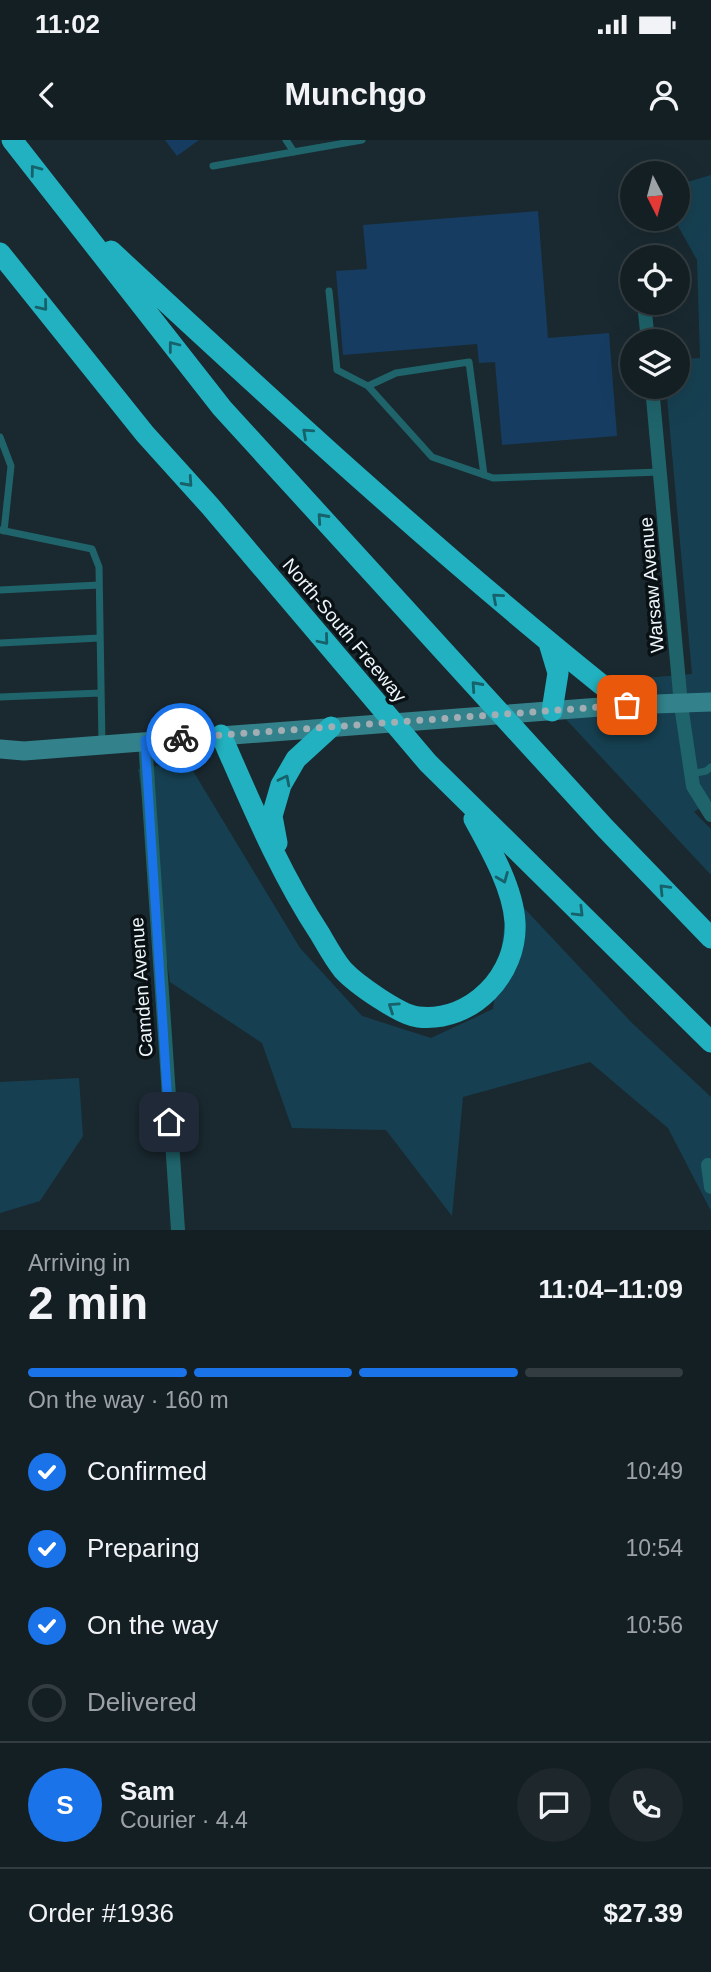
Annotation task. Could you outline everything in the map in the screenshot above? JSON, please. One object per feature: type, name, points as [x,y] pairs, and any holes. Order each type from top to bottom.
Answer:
[{"type":"highway","points":[[12,140],[222,408],[605,828],[711,938]]},
{"type":"highway","points":[[58,201],[311,437],[549,643],[627,705]]},
{"type":"highway","name":"North-South Freeway","points":[[0,253],[145,434],[210,506],[428,763],[711,1042]]},
{"type":"highway","points":[[549,643],[558,673],[552,711]]},
{"type":"highway","points":[[281,869],[272,816],[281,785],[296,759],[331,727]]},
{"type":"highway","points":[[221,735],[281,869],[344,971],[400,1013],[419,1017],[445,1016],[472,1005],[489,991],[503,973],[511,950],[515,922],[507,890],[490,847],[461,796]]},
{"type":"street","name":"Warsaw Avenue","points":[[653,399],[681,705],[693,786],[711,815]]},
{"type":"street","points":[[0,749],[24,751],[627,705],[711,702]]},
{"type":"street","name":"Camden Avenue","points":[[145,740],[177,1230]]},
{"type":"street","points":[[708,1165],[711,1187]]},
{"type":"lane","points":[[286,140],[294,152]]},
{"type":"lane","points":[[213,166],[362,140]]},
{"type":"lane","points":[[329,291],[337,370],[368,386],[432,457],[493,478],[660,472]]},
{"type":"lane","points":[[368,386],[396,373],[469,362],[484,475]]},
{"type":"lane","points":[[0,437],[11,466],[2,531],[92,550],[99,567],[102,744]]},
{"type":"lane","points":[[0,590],[99,585]]},
{"type":"lane","points":[[0,643],[100,638]]},
{"type":"lane","points":[[0,697],[101,693]]},
{"type":"lane","points":[[691,774],[706,771],[711,767]]},
{"type":"shaded area","points":[[711,175],[711,800],[694,812],[711,829],[711,875],[562,715],[592,712],[610,681],[692,674],[667,399],[690,399],[690,358],[700,358],[697,260],[681,231],[690,231],[690,181]]},
{"type":"shaded area","points":[[187,761],[300,948],[362,1016],[431,1038],[493,1009],[509,892],[631,1022],[711,1097],[711,1211],[668,1128],[590,1062],[463,1097],[452,1216],[386,1130],[292,1128],[262,1043],[170,982],[138,769]]},
{"type":"shaded area","points":[[79,1078],[83,1136],[40,1201],[0,1213],[0,1082]]},
{"type":"building","points":[[165,140],[199,140],[177,156]]},
{"type":"building","points":[[538,211],[548,338],[609,333],[617,436],[502,445],[495,362],[479,363],[477,344],[343,355],[336,271],[367,269],[363,225]]},
{"type":"way so far","points":[[181,738],[627,705]]},
{"type":"route","points":[[169,1122],[145,740],[181,738]]}]
